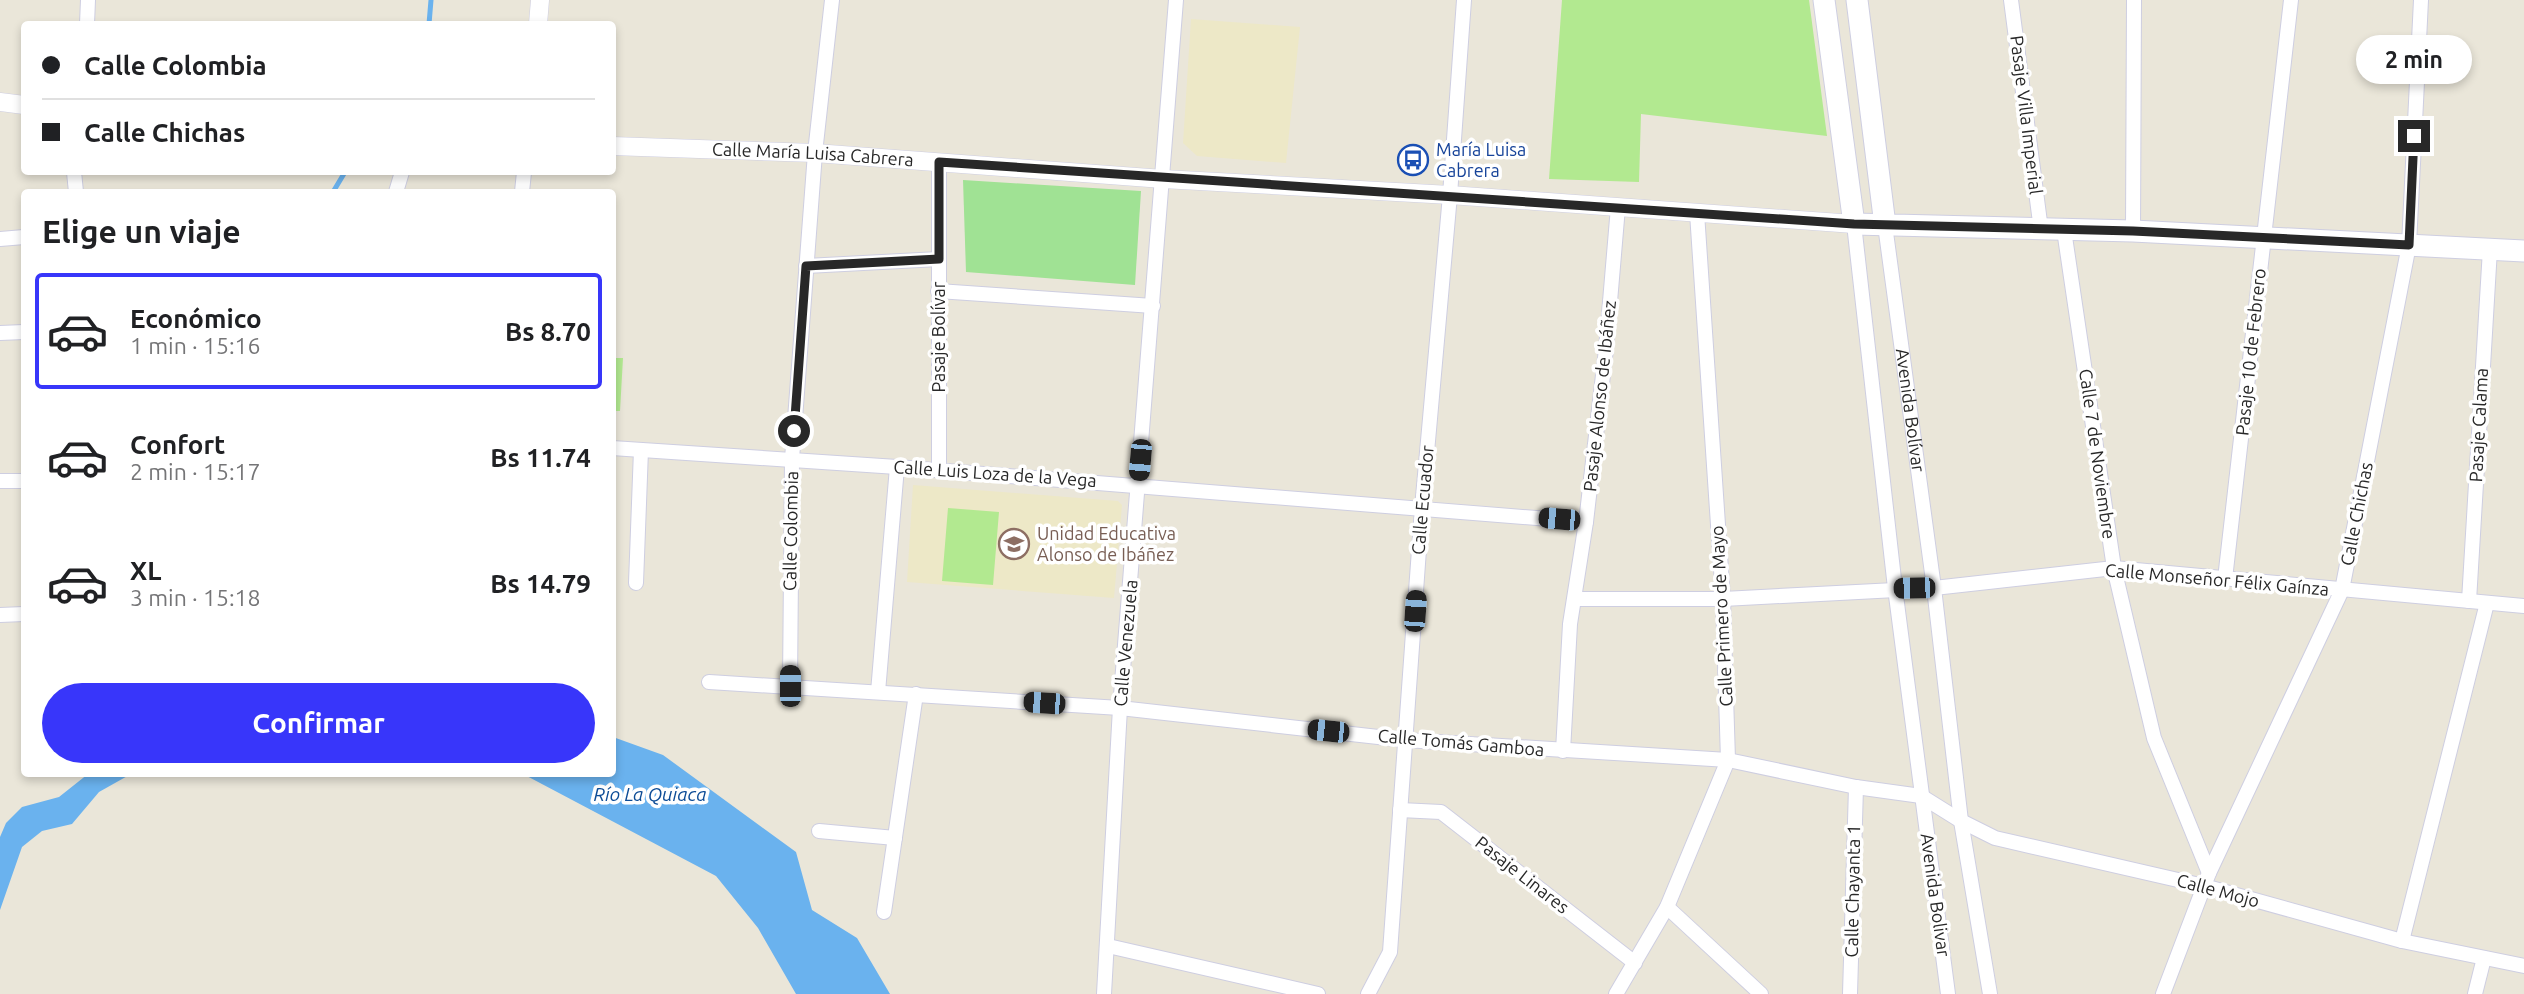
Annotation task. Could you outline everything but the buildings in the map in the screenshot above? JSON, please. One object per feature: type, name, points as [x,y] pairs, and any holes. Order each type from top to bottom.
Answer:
[{"type":"main road","name":"Avenida Bolívar","points":[[1824,0],[1854,224]]},
{"type":"main road","name":"Avenida Bolívar","points":[[1857,0],[1885,225]]},
{"type":"main road","name":"Calle María Luisa Cabrera","points":[[1854,224],[2133,231],[2524,251]]},
{"type":"street","points":[[87,21],[88,0]]},
{"type":"street","points":[[538,21],[540,0]]},
{"type":"street","name":"Calle Colombia","points":[[790,686],[792,459],[815,153],[832,0]]},
{"type":"street","name":"Calle Venezuela","points":[[1104,994],[1120,708],[1176,0]]},
{"type":"street","name":"Calle Ecuador","points":[[1368,994],[1390,952],[1422,508],[1450,195],[1464,0]]},
{"type":"street","name":"Pasaje Villa Imperial","points":[[2011,0],[2041,230]]},
{"type":"street","points":[[2133,231],[2134,0]]},
{"type":"street","name":"Pasaje 10 de Febrero","points":[[2225,579],[2291,0]]},
{"type":"street","name":"Calle Chichas","points":[[2162,994],[2207,879],[2342,590],[2409,245],[2421,0]]},
{"type":"street","points":[[0,102],[21,105]]},
{"type":"street","name":"Calle María Luisa Cabrera","points":[[616,146],[815,153],[1854,224]]},
{"type":"street","name":"Pasaje Bolívar","points":[[939,162],[939,470]]},
{"type":"street","name":"Pasaje Alonso de Ibáñez","points":[[1563,751],[1570,624],[1586,522],[1606,349],[1618,207]]},
{"type":"street","name":"Calle Primero de Mayo","points":[[1616,994],[1667,907],[1728,760],[1723,599],[1696,213]]},
{"type":"street","name":"Avenida Bolívar","points":[[1854,224],[1921,796]]},
{"type":"street","name":"Avenida Bolívar","points":[[1885,225],[1934,588],[1961,821]]},
{"type":"street","name":"Calle 7 de Noviembre","points":[[2064,230],[2113,568],[2154,738],[2207,879]]},
{"type":"street","points":[[0,239],[21,237]]},
{"type":"street","name":"Pasaje Calama","points":[[2469,601],[2490,249]]},
{"type":"street","points":[[806,266],[939,259]]},
{"type":"street","points":[[938,292],[1153,306]]},
{"type":"street","points":[[0,333],[21,332]]},
{"type":"street","name":"Calle Luis Loza de la Vega","points":[[616,448],[1138,485],[1586,522]]},
{"type":"street","points":[[636,583],[641,450]]},
{"type":"street","points":[[878,692],[897,467]]},
{"type":"street","points":[[0,481],[21,481]]},
{"type":"street","name":"Calle Monseñor Félix Gaínza","points":[[1575,599],[1723,599],[1934,588],[2113,568],[2524,606]]},
{"type":"street","points":[[2402,941],[2487,603]]},
{"type":"street","points":[[0,615],[21,614]]},
{"type":"street","name":"Calle Tomás Gamboa","points":[[709,682],[1120,708],[1405,740],[1728,760],[1856,787],[1921,796]]},
{"type":"street","points":[[884,912],[916,694]]},
{"type":"street","name":"Calle Chayanta 1","points":[[1850,994],[1856,787]]},
{"type":"street","name":"Calle Mojo","points":[[1921,796],[1995,838],[2207,879],[2402,941],[2524,966]]},
{"type":"street","name":"Avenida Bolivar","points":[[1921,796],[1948,994]]},
{"type":"street","name":"Pasaje Linares","points":[[1400,810],[1441,812],[1635,963]]},
{"type":"street","name":"Avenida Bolivar","points":[[1961,821],[1990,994]]},
{"type":"street","points":[[819,831],[895,838]]},
{"type":"street","points":[[1667,907],[1760,994]]},
{"type":"street","points":[[1108,946],[1318,994]]},
{"type":"street","points":[[2475,994],[2484,958]]},
{"type":"shaded area","points":[[1191,19],[1300,27],[1286,163],[1197,156],[1183,143]]},
{"type":"shaded area","name":"Unidad Educativa Alonso de Ibáñez","points":[[913,485],[1118,501],[1122,505],[1114,598],[907,582]]},
{"type":"green space","points":[[1562,0],[1809,0],[1827,136],[1641,114],[1639,182],[1549,179]]},
{"type":"green space","points":[[963,180],[1141,191],[1135,285],[966,272]]},
{"type":"green space","points":[[616,358],[623,358],[620,411],[616,411]]},
{"type":"green space","points":[[948,508],[999,512],[993,585],[942,581]]},
{"type":"water","name":"Río La Quiaca","points":[[616,738],[663,755],[796,852],[812,910],[857,938],[890,994],[796,994],[758,928],[716,876],[529,777],[616,777]]},
{"type":"water","points":[[84,777],[126,777],[99,792],[72,824],[42,831],[22,847],[0,910],[0,837],[6,823],[22,807],[59,797]]},
{"type":"waterway","points":[[429,21],[431,0]]},
{"type":"waterway","points":[[335,189],[343,175]]},
{"type":"place","name":"María Luisa Cabrera","points":[[1413,160]]},
{"type":"place","name":"Unidad Educativa Alonso de Ibáñez","points":[[1014,544]]},
{"type":"route","points":[[794,431],[806,266],[939,259],[939,162],[1854,224],[2133,231],[2409,245],[2414,136]]}]
